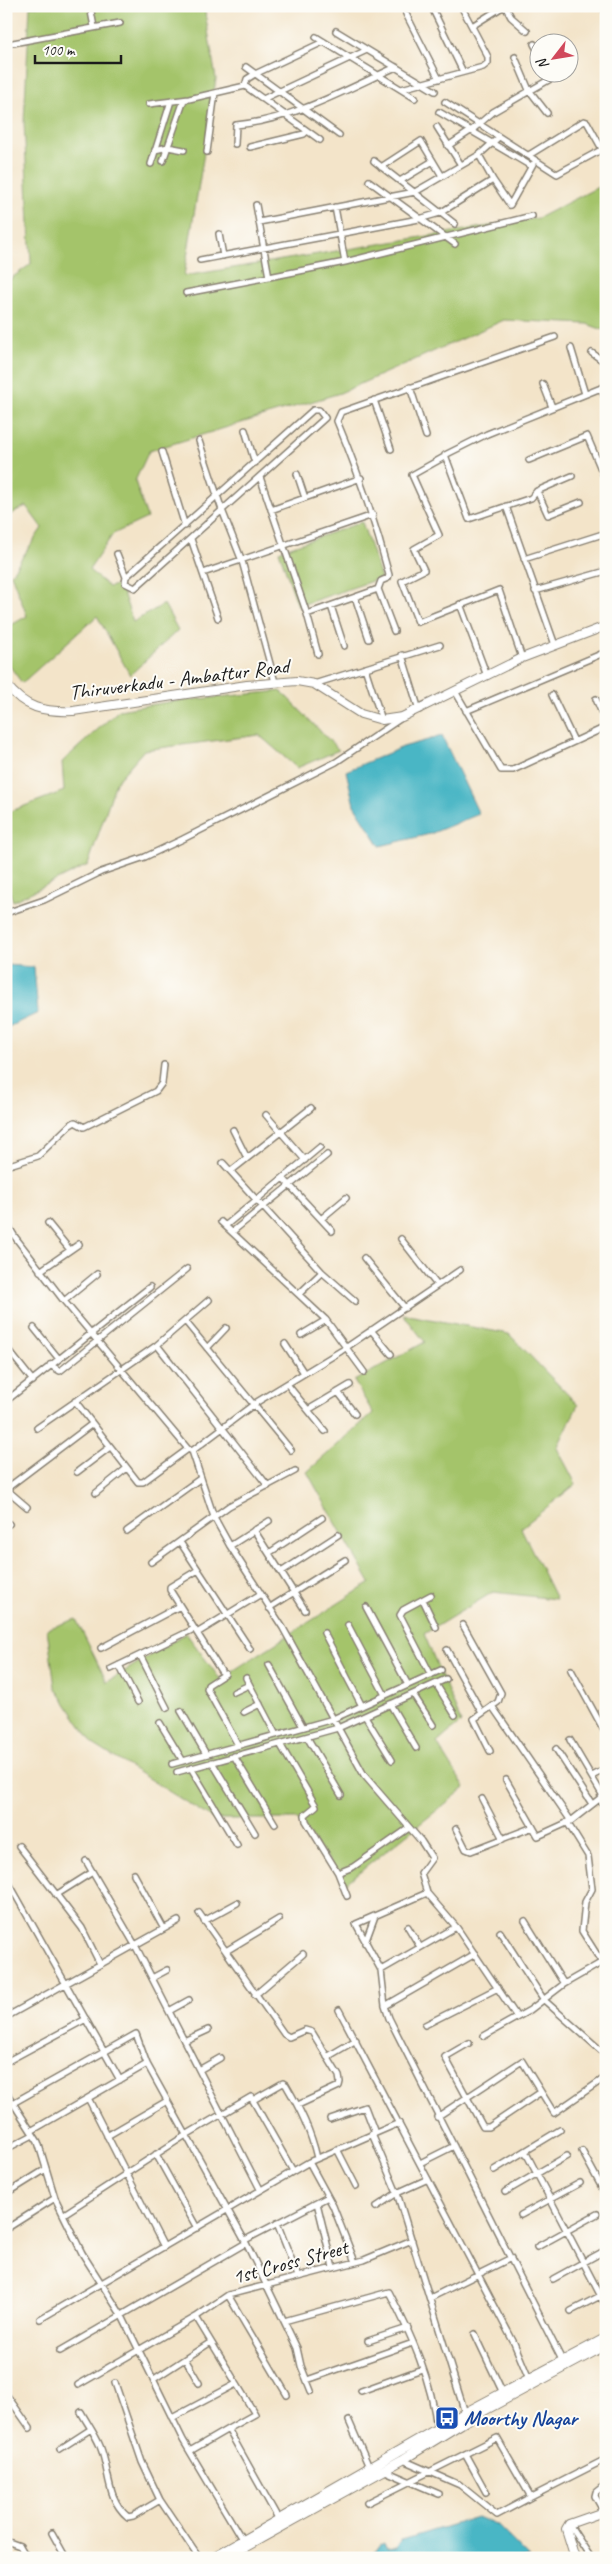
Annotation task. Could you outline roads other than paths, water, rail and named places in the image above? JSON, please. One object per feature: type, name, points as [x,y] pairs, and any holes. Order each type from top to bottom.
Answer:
[{"type":"main road","name":"Thiruverkadu - Ambattur Road","points":[[6,684],[26,702],[39,710],[50,712],[73,711],[275,682],[297,681],[314,684],[361,714],[382,720],[402,717],[419,710],[522,658],[606,626]]},
{"type":"main road","points":[[212,2558],[244,2544],[402,2460],[606,2338]]},
{"type":"main road","points":[[225,2558],[280,2521],[369,2467],[465,2413],[529,2379],[606,2346]]},
{"type":"main road","points":[[575,2558],[567,2535],[566,2529],[569,2524],[605,2512]]},
{"type":"street","points":[[90,6],[94,27]]},
{"type":"street","points":[[401,89],[488,63],[488,57],[461,6]]},
{"type":"street","points":[[472,26],[495,9],[505,6],[511,16],[527,30]]},
{"type":"street","points":[[603,6],[606,12]]},
{"type":"street","points":[[433,10],[463,72]]},
{"type":"street","points":[[406,14],[439,79]]},
{"type":"street","points":[[13,44],[120,23]]},
{"type":"street","points":[[336,31],[435,91]]},
{"type":"street","points":[[316,37],[415,98]]},
{"type":"street","points":[[245,86],[246,78],[323,42]]},
{"type":"street","points":[[263,99],[366,50]]},
{"type":"street","points":[[515,57],[530,90],[547,113]]},
{"type":"street","points":[[246,67],[339,135]]},
{"type":"street","points":[[235,144],[236,125],[255,123],[303,109],[396,67]]},
{"type":"street","points":[[448,146],[545,82]]},
{"type":"street","points":[[149,104],[184,100],[245,86],[320,140]]},
{"type":"street","points":[[207,152],[215,93]]},
{"type":"street","points":[[164,162],[184,100]]},
{"type":"street","points":[[150,164],[171,101]]},
{"type":"street","points":[[445,102],[560,174],[601,150]]},
{"type":"street","points":[[439,112],[494,142],[531,166]]},
{"type":"street","points":[[529,155],[584,121],[587,122],[606,156]]},
{"type":"street","points":[[436,127],[461,165]]},
{"type":"street","points":[[162,129],[175,128]]},
{"type":"street","points":[[250,147],[304,134],[307,131]]},
{"type":"street","points":[[259,222],[415,192],[479,155],[500,137]]},
{"type":"street","points":[[381,167],[421,140],[442,176]]},
{"type":"street","points":[[155,150],[168,147],[184,150]]},
{"type":"street","points":[[479,155],[510,205],[535,159]]},
{"type":"street","points":[[374,161],[455,224]]},
{"type":"street","points":[[400,181],[433,161]]},
{"type":"street","points":[[200,260],[419,219],[440,213],[493,180]]},
{"type":"street","points":[[369,181],[455,244]]},
{"type":"street","points":[[256,205],[269,277]]},
{"type":"street","points":[[335,207],[345,262]]},
{"type":"street","points":[[186,293],[345,262],[532,216]]},
{"type":"street","points":[[219,234],[222,256]]},
{"type":"street","points":[[394,631],[378,589],[381,581],[388,578],[389,574],[361,478],[337,418],[341,412],[555,337]]},
{"type":"street","points":[[571,348],[585,394]]},
{"type":"street","points":[[592,353],[606,363]]},
{"type":"street","points":[[543,384],[552,407]]},
{"type":"street","points":[[410,387],[426,436]]},
{"type":"street","points":[[522,658],[499,590],[418,622],[402,581],[424,570],[414,549],[439,535],[412,475],[487,434],[603,387],[606,400]]},
{"type":"street","points":[[374,400],[392,449]]},
{"type":"street","points":[[117,554],[126,578],[125,583],[135,588],[325,418],[319,410],[313,410],[126,578]]},
{"type":"street","points":[[245,430],[255,463]]},
{"type":"street","points":[[529,460],[587,436],[606,481]]},
{"type":"street","points":[[199,441],[222,510],[242,560],[275,682]]},
{"type":"street","points":[[162,452],[185,526]]},
{"type":"street","points":[[446,456],[469,518],[531,498],[537,491],[572,476]]},
{"type":"street","points":[[297,474],[305,498]]},
{"type":"street","points":[[260,477],[307,614],[318,654]]},
{"type":"street","points":[[271,510],[361,478]]},
{"type":"street","points":[[537,491],[548,515],[580,502]]},
{"type":"street","points":[[506,506],[555,645]]},
{"type":"street","points":[[203,573],[373,515]]},
{"type":"street","points":[[524,559],[606,533]]},
{"type":"street","points":[[191,539],[218,618]]},
{"type":"street","points":[[535,591],[606,571]]},
{"type":"street","points":[[307,614],[378,589]]},
{"type":"street","points":[[355,597],[369,639]]},
{"type":"street","points":[[460,604],[487,676]]},
{"type":"street","points":[[331,606],[344,646]]},
{"type":"street","points":[[314,684],[402,655],[440,645]]},
{"type":"street","points":[[466,711],[606,652]]},
{"type":"street","points":[[402,655],[419,710]]},
{"type":"street","points":[[365,668],[382,720]]},
{"type":"street","points":[[455,692],[500,770],[513,770],[606,725],[596,699]]},
{"type":"street","points":[[552,695],[574,742]]},
{"type":"street","points":[[6,913],[44,900],[102,872],[145,857],[184,839],[336,762],[402,717]]},
{"type":"street","points":[[6,1166],[38,1156],[70,1125],[76,1122],[84,1127],[150,1095],[162,1083],[164,1065]]},
{"type":"street","points":[[231,1170],[311,1108]]},
{"type":"street","points":[[266,1115],[305,1160]]},
{"type":"street","points":[[233,1130],[246,1158]]},
{"type":"street","points":[[320,1148],[223,1224],[326,1320],[364,1372]]},
{"type":"street","points":[[232,1232],[327,1155]]},
{"type":"street","points":[[223,1163],[322,1272],[355,1301]]},
{"type":"street","points":[[283,1178],[332,1231]]},
{"type":"street","points":[[321,1219],[346,1198]]},
{"type":"street","points":[[6,1222],[40,1271],[64,1301],[190,1450],[202,1478],[214,1517],[259,1595],[269,1608],[368,1782],[409,1828],[432,1858],[421,1873],[427,1892],[456,1927],[517,2017]]},
{"type":"street","points":[[48,1223],[70,1250]]},
{"type":"street","points":[[401,1240],[437,1285]]},
{"type":"street","points":[[40,1271],[79,1244]]},
{"type":"street","points":[[364,1258],[405,1308]]},
{"type":"street","points":[[50,1365],[60,1371],[187,1269]]},
{"type":"street","points":[[75,1402],[138,1482],[143,1482],[223,1428],[254,1404],[346,1347],[460,1270]]},
{"type":"street","points":[[299,1294],[322,1272]]},
{"type":"street","points":[[64,1301],[98,1274]]},
{"type":"street","points":[[7,1400],[150,1287]]},
{"type":"street","points":[[37,1428],[158,1345],[209,1300]]},
{"type":"street","points":[[301,1335],[326,1320]]},
{"type":"street","points":[[184,1322],[291,1450]]},
{"type":"street","points":[[34,1328],[59,1359]]},
{"type":"street","points":[[206,1348],[226,1328]]},
{"type":"street","points":[[371,1330],[391,1354]]},
{"type":"street","points":[[285,1344],[304,1373]]},
{"type":"street","points":[[158,1345],[268,1486]]},
{"type":"street","points":[[6,1347],[33,1381]]},
{"type":"street","points":[[287,1384],[325,1431]]},
{"type":"street","points":[[308,1410],[350,1386]]},
{"type":"street","points":[[338,1392],[356,1414]]},
{"type":"street","points":[[27,1507],[6,1489],[92,1424]]},
{"type":"street","points":[[77,1472],[110,1447]]},
{"type":"street","points":[[96,1493],[127,1468]]},
{"type":"street","points":[[152,1562],[229,1506],[295,1471]]},
{"type":"street","points":[[127,1532],[202,1478]]},
{"type":"street","points":[[269,1553],[322,1518]]},
{"type":"street","points":[[230,1546],[269,1521]]},
{"type":"street","points":[[254,1530],[305,1610]]},
{"type":"street","points":[[281,1572],[338,1536]]},
{"type":"street","points":[[180,1542],[250,1648]]},
{"type":"street","points":[[269,1608],[345,1560]]},
{"type":"street","points":[[198,1570],[170,1587],[170,1590],[223,1673],[208,1685],[207,1689],[238,1746]]},
{"type":"street","points":[[111,1669],[196,1631],[259,1595]]},
{"type":"street","points":[[431,1595],[403,1610],[400,1615],[431,1675]]},
{"type":"street","points":[[422,1600],[436,1627]]},
{"type":"street","points":[[101,1648],[180,1606]]},
{"type":"street","points":[[366,1607],[408,1685]]},
{"type":"street","points":[[348,1625],[385,1695]]},
{"type":"street","points":[[463,1625],[500,1693],[498,1702],[475,1717],[474,1722],[490,1751]]},
{"type":"street","points":[[324,1633],[362,1706]]},
{"type":"street","points":[[447,1650],[482,1713]]},
{"type":"street","points":[[140,1655],[167,1708]]},
{"type":"street","points":[[269,1664],[302,1727]]},
{"type":"street","points":[[119,1665],[138,1702]]},
{"type":"street","points":[[172,1764],[333,1719],[441,1670]]},
{"type":"street","points":[[571,1670],[606,1734]]},
{"type":"street","points":[[246,1678],[276,1735]]},
{"type":"street","points":[[177,1772],[338,1728],[446,1679]]},
{"type":"street","points":[[436,1684],[455,1715]]},
{"type":"street","points":[[234,1692],[249,1685]]},
{"type":"street","points":[[413,1694],[433,1725]]},
{"type":"street","points":[[244,1712],[260,1704]]},
{"type":"street","points":[[390,1704],[416,1748]]},
{"type":"street","points":[[492,1706],[569,1822],[588,1856],[592,1890],[585,1902],[582,1931],[606,1969]]},
{"type":"street","points":[[182,1711],[206,1754]]},
{"type":"street","points":[[364,1716],[392,1760]]},
{"type":"street","points":[[160,1722],[183,1761]]},
{"type":"street","points":[[284,1732],[290,1741]]},
{"type":"street","points":[[306,1736],[341,1794]]},
{"type":"street","points":[[506,1780],[538,1836],[569,1822],[603,1796],[570,1740]]},
{"type":"street","points":[[280,1744],[316,1806],[306,1815],[306,1821],[338,1873],[348,1896]]},
{"type":"street","points":[[556,1748],[592,1804]]},
{"type":"street","points":[[234,1756],[275,1824]]},
{"type":"street","points":[[212,1762],[255,1833]]},
{"type":"street","points":[[191,1768],[237,1845]]},
{"type":"street","points":[[592,1776],[606,1769]]},
{"type":"street","points":[[600,1798],[606,1811]]},
{"type":"street","points":[[482,1799],[503,1839]]},
{"type":"street","points":[[456,1829],[469,1850],[533,1827]]},
{"type":"street","points":[[338,1873],[353,1866],[409,1828]]},
{"type":"street","points":[[387,1835],[392,1840]]},
{"type":"street","points":[[19,1846],[82,1928],[100,1964]]},
{"type":"street","points":[[86,1861],[91,1873],[135,1945],[260,2190]]},
{"type":"street","points":[[56,1895],[91,1873]]},
{"type":"street","points":[[134,1874],[164,1929]]},
{"type":"street","points":[[6,1878],[120,2080]]},
{"type":"street","points":[[427,1892],[356,1924],[364,1943],[381,1970],[385,2006],[437,2116],[512,2258],[564,2364]]},
{"type":"street","points":[[204,1921],[237,1902]]},
{"type":"street","points":[[199,1913],[255,1995],[287,2036],[292,2037],[305,2030],[312,2032],[339,2076],[339,2086],[298,2105]]},
{"type":"street","points":[[364,1943],[375,1915]]},
{"type":"street","points":[[226,1952],[279,1919]]},
{"type":"street","points":[[6,2017],[178,1921]]},
{"type":"street","points":[[525,1921],[564,1984]]},
{"type":"street","points":[[408,1927],[420,1947]]},
{"type":"street","points":[[381,1970],[456,1927]]},
{"type":"street","points":[[500,1932],[544,2000],[606,2055]]},
{"type":"street","points":[[255,1995],[303,1954]]},
{"type":"street","points":[[385,2006],[475,1954]]},
{"type":"street","points":[[484,2036],[544,2000],[564,1984],[603,1962]]},
{"type":"street","points":[[152,1978],[167,1970]]},
{"type":"street","points":[[425,2025],[498,1988]]},
{"type":"street","points":[[168,2011],[189,2000]]},
{"type":"street","points":[[339,2010],[514,2343],[529,2379]]},
{"type":"street","points":[[6,2062],[86,2019]]},
{"type":"street","points":[[184,2041],[208,2030]]},
{"type":"street","points":[[6,2107],[136,2034],[147,2064],[245,2242],[266,2284],[297,2348],[311,2391]]},
{"type":"street","points":[[328,2057],[356,2040]]},
{"type":"street","points":[[469,2043],[445,2057],[468,2097],[480,2124],[485,2128],[540,2092]]},
{"type":"street","points":[[198,2070],[220,2058]]},
{"type":"street","points":[[437,2116],[522,2061],[554,2113],[606,2076]]},
{"type":"street","points":[[6,2149],[147,2064]]},
{"type":"street","points":[[253,2100],[283,2083],[298,2105],[312,2136],[317,2158]]},
{"type":"street","points":[[6,2092],[32,2133],[56,2198],[82,2253],[122,2316],[172,2418],[244,2544]]},
{"type":"street","points":[[64,2214],[221,2113],[251,2097],[293,2171]]},
{"type":"street","points":[[88,2098],[164,2247]]},
{"type":"street","points":[[107,2136],[167,2101]]},
{"type":"street","points":[[330,2119],[365,2107],[397,2193],[465,2413]]},
{"type":"street","points":[[40,2319],[309,2162],[399,2123]]},
{"type":"street","points":[[494,2170],[560,2130]]},
{"type":"street","points":[[420,2163],[454,2146]]},
{"type":"street","points":[[338,2149],[356,2186]]},
{"type":"street","points":[[582,2150],[606,2196]]},
{"type":"street","points":[[525,2151],[584,2263],[603,2294],[606,2306]]},
{"type":"street","points":[[156,2154],[197,2228]]},
{"type":"street","points":[[505,2192],[567,2156]]},
{"type":"street","points":[[309,2162],[328,2197],[355,2262]]},
{"type":"street","points":[[6,2194],[46,2169]]},
{"type":"street","points":[[376,2207],[397,2193],[428,2180]]},
{"type":"street","points":[[520,2215],[580,2183]]},
{"type":"street","points":[[60,2352],[277,2223],[328,2197]]},
{"type":"street","points":[[6,2229],[56,2198]]},
{"type":"street","points":[[317,2203],[333,2268]]},
{"type":"street","points":[[537,2247],[597,2214]]},
{"type":"street","points":[[277,2223],[298,2276]]},
{"type":"street","name":"1st Cross Street","points":[[78,2385],[196,2316],[228,2295],[355,2262],[412,2240]]},
{"type":"street","points":[[553,2279],[606,2250]]},
{"type":"street","points":[[430,2298],[512,2258]]},
{"type":"street","points":[[284,2321],[388,2292],[408,2328],[434,2402],[437,2429]]},
{"type":"street","points":[[571,2311],[603,2294]]},
{"type":"street","points":[[228,2295],[287,2395]]},
{"type":"street","points":[[190,2451],[255,2414],[196,2316]]},
{"type":"street","points":[[368,2341],[408,2328]]},
{"type":"street","points":[[475,2334],[503,2393]]},
{"type":"street","points":[[154,2379],[212,2342]]},
{"type":"street","points":[[307,2380],[413,2343]]},
{"type":"street","points":[[185,2359],[199,2384]]},
{"type":"street","points":[[361,2390],[422,2370]]},
{"type":"street","points":[[116,2384],[142,2462],[160,2500],[199,2558]]},
{"type":"street","points":[[172,2418],[236,2384]]},
{"type":"street","points":[[6,2394],[30,2428]]},
{"type":"street","points":[[80,2412],[100,2447],[113,2498],[122,2512],[128,2517],[132,2516],[160,2500]]},
{"type":"street","points":[[349,2421],[369,2467]]},
{"type":"street","points":[[60,2449],[91,2429]]},
{"type":"street","points":[[228,2429],[280,2521]]},
{"type":"street","points":[[367,2503],[497,2438],[531,2497]]},
{"type":"street","points":[[466,2454],[486,2492]]},
{"type":"street","points":[[402,2460],[460,2485],[497,2516],[606,2459]]},
{"type":"street","points":[[383,2470],[439,2494]]},
{"type":"street","points":[[605,2512],[595,2494],[606,2484]]},
{"type":"street","points":[[569,2524],[591,2558]]},
{"type":"street","points":[[52,2533],[66,2558]]},
{"type":"street","points":[[6,2541],[20,2546],[27,2558]]},
{"type":"water","points":[[442,736],[479,814],[430,834],[380,846],[354,805],[346,771],[403,747]]},
{"type":"water","points":[[6,965],[34,967],[38,1013],[6,1028]]},
{"type":"water","points":[[477,2517],[498,2526],[530,2558],[370,2558],[379,2545],[383,2543],[387,2549],[397,2548],[402,2540]]},
{"type":"place","name":"Moorthy Nagar","points":[[447,2418]]}]
